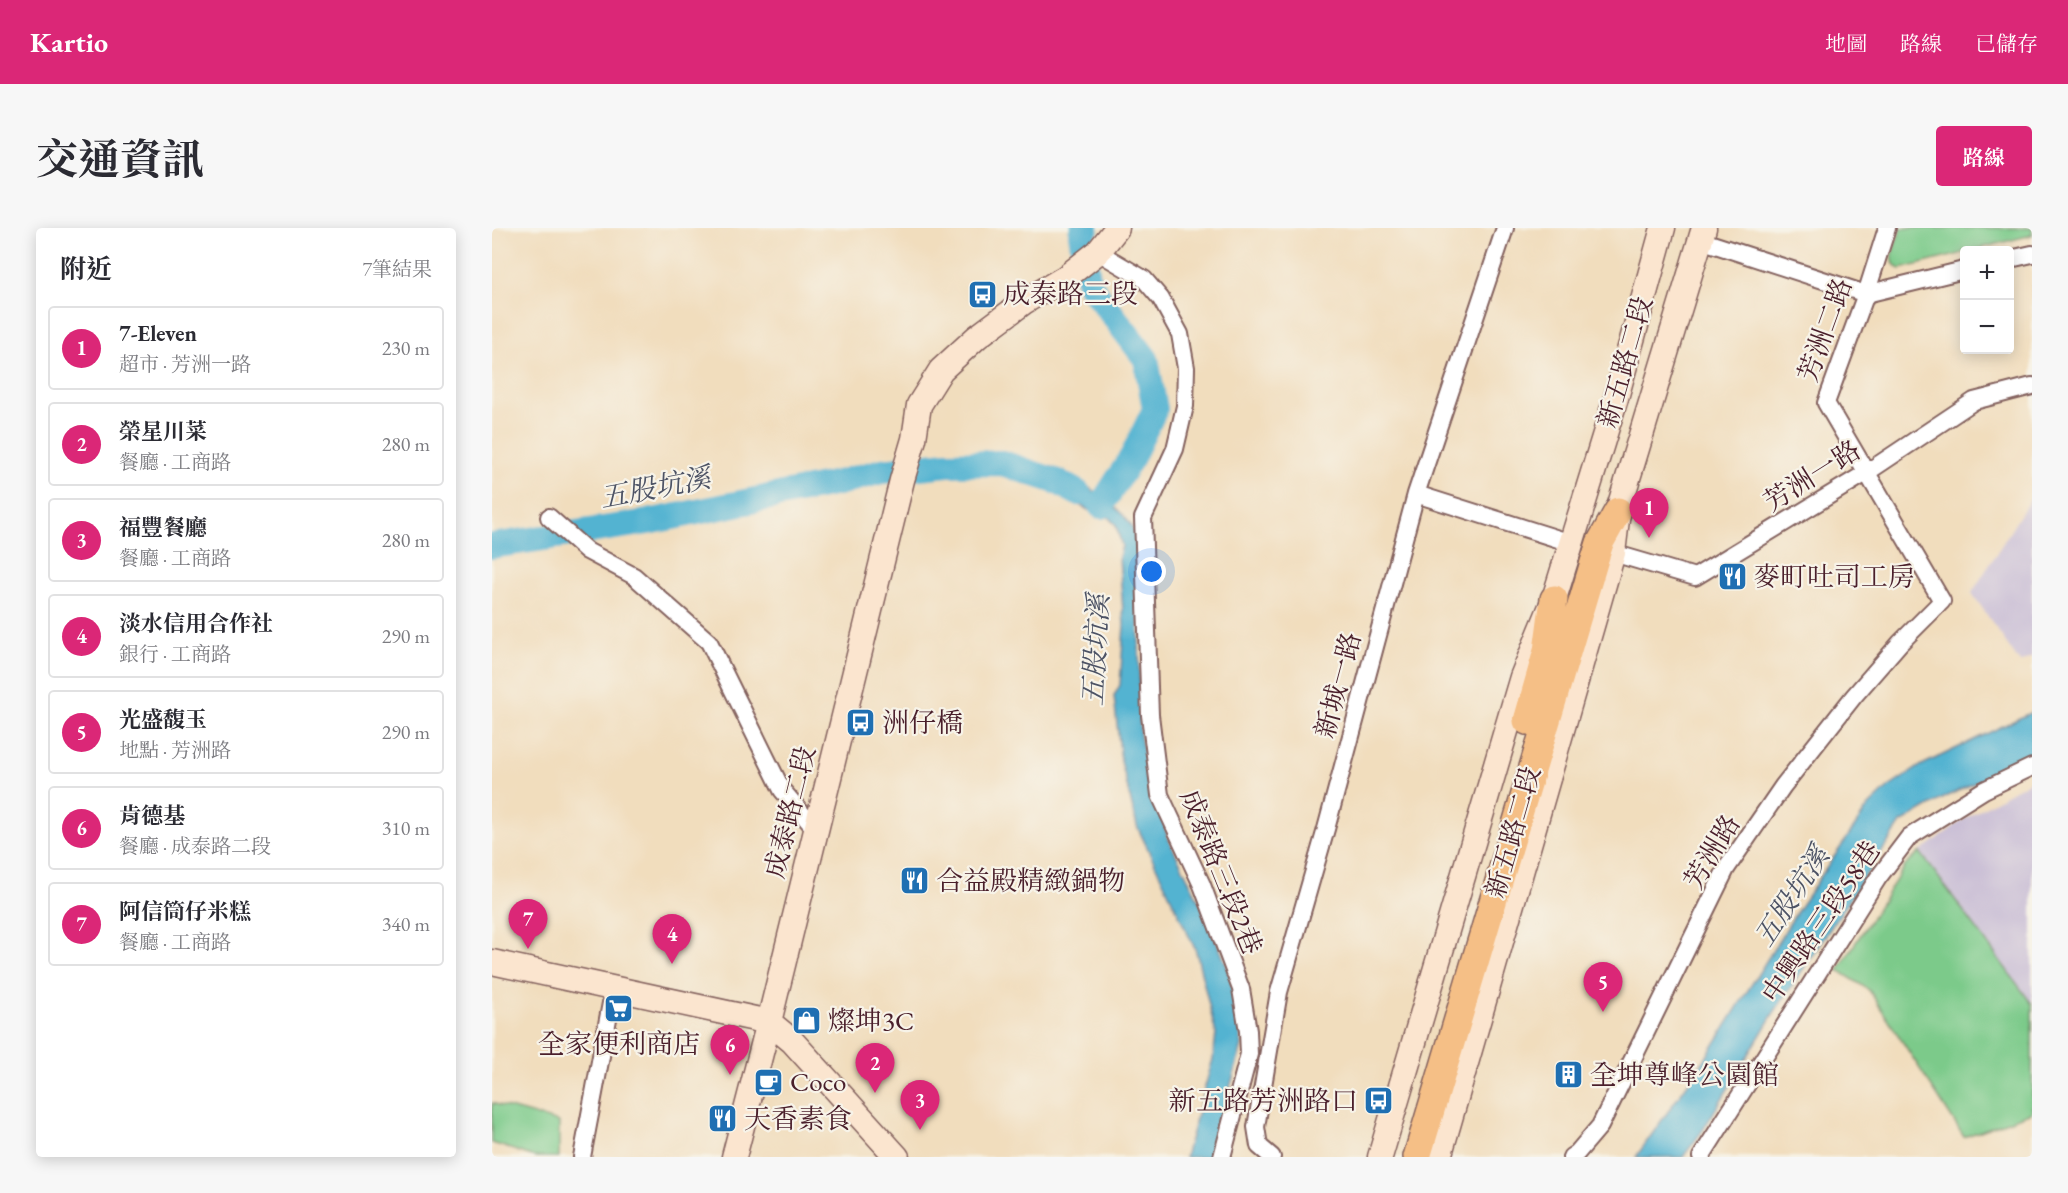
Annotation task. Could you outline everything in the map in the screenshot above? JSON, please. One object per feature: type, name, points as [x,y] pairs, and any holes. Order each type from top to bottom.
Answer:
[{"type":"main road","points":[[1097,252],[1118,228]]},
{"type":"main road","name":"新五路二段","points":[[1380,1157],[1522,677],[1554,599],[1616,398],[1664,228]]},
{"type":"main road","name":"新五路二段","points":[[1438,1157],[1613,553],[1618,511],[1702,234]]},
{"type":"main road","name":"成泰路二段","points":[[734,1157],[912,446],[919,405],[941,370],[986,330],[1024,302],[1066,277],[1097,252]]},
{"type":"main road","name":"新五路二段","points":[[1398,1157],[1515,795],[1600,543],[1618,511]]},
{"type":"main road","name":"新五路二段","points":[[1417,1157],[1515,795],[1546,651],[1554,599]]},
{"type":"main road","points":[[492,962],[769,1022],[792,1041],[897,1157]]},
{"type":"street","name":"新城一路","points":[[1272,1157],[1259,1146],[1256,1127],[1280,992],[1416,494],[1506,228]]},
{"type":"street","name":"芳洲二路","points":[[1887,228],[1866,294],[1826,403],[1942,601]]},
{"type":"street","points":[[1702,234],[1866,294],[1960,271]]},
{"type":"street","name":"成泰路三段2巷","points":[[1097,252],[1144,279],[1161,299],[1180,334],[1186,368],[1185,406],[1175,449],[1143,518],[1150,715],[1160,795],[1202,885],[1241,989],[1248,1031],[1249,1054],[1222,1157]]},
{"type":"street","points":[[2014,258],[2032,254]]},
{"type":"street","name":"芳洲一路","points":[[1613,553],[1695,576],[1866,473],[1974,401],[2032,386]]},
{"type":"street","points":[[1416,494],[1571,543]]},
{"type":"street","points":[[552,520],[587,551],[634,576],[709,642],[782,790],[816,830]]},
{"type":"street","name":"芳洲路","points":[[1571,1157],[1600,1126],[1726,869],[1783,786],[1854,696],[1900,643],[1942,601]]},
{"type":"street","name":"中興路三段58巷","points":[[1701,1157],[1871,888],[1909,837],[1984,790],[2032,767]]},
{"type":"street","points":[[582,1157],[614,987]]},
{"type":"shaded area","points":[[2032,496],[2032,657],[2020,663],[1972,593]]},
{"type":"shaded area","points":[[2032,780],[2032,1004],[1920,852],[1964,819]]},
{"type":"green space","points":[[1901,228],[2032,228],[2032,235],[1989,246],[1960,246],[1960,254],[1901,269],[1893,262],[1895,245]]},
{"type":"green space","points":[[1920,852],[2032,1004],[2032,1112],[1964,1137],[1869,990],[1838,970],[1905,866]]},
{"type":"green space","points":[[492,1103],[559,1122],[559,1157],[535,1157],[492,1143]]},
{"type":"water","points":[[1052,467],[1084,485],[1117,509],[1126,518],[1134,533],[1138,555],[1140,735],[1168,838],[1204,911],[1227,966],[1237,1007],[1242,1046],[1225,1105],[1215,1157],[1185,1157],[1213,1059],[1216,1034],[1196,951],[1137,826],[1121,761],[1114,696],[1120,685],[1124,625],[1119,557],[1122,546],[1116,525],[1105,514],[1090,511],[1043,485]]},
{"type":"water","points":[[2032,712],[2032,754],[1940,800],[1901,823],[1773,1014],[1703,1130],[1683,1157],[1636,1157],[1707,1056],[1798,910],[1868,807],[1889,787],[1922,765]]},
{"type":"waterway","points":[[1086,228],[1081,234],[1089,284],[1146,359],[1155,409],[1132,457],[1101,506]]},
{"type":"waterway","name":"五股坑溪","points":[[492,546],[648,522],[838,483],[882,471],[947,464],[1002,463],[1058,482],[1078,493]]},
{"type":"place","name":"成泰路三段","points":[[982,294]]},
{"type":"place","name":"7-Eleven","points":[[1649,538]]},
{"type":"place","name":"麥町吐司工房","points":[[1732,577]]},
{"type":"place","name":"洲仔橋","points":[[861,723]]},
{"type":"place","name":"合益殿精緻鍋物","points":[[915,881]]},
{"type":"place","name":"阿信筒仔米糕","points":[[528,949]]},
{"type":"place","name":"淡水信用合作社","points":[[672,964]]},
{"type":"place","name":"全家便利商店","points":[[619,1009]]},
{"type":"place","name":"光盛馥玉","points":[[1603,1012]]},
{"type":"place","name":"燦坤3C","points":[[807,1021]]},
{"type":"place","name":"肯德基","points":[[730,1075]]},
{"type":"place","name":"全坤尊峰公園館","points":[[1569,1075]]},
{"type":"place","name":"Coco","points":[[769,1082]]},
{"type":"place","name":"榮星川菜","points":[[875,1093]]},
{"type":"place","name":"新五路芳洲路口","points":[[1379,1101]]},
{"type":"place","name":"天香素食","points":[[723,1119]]},
{"type":"place","name":"福豐餐廳","points":[[920,1130]]}]
